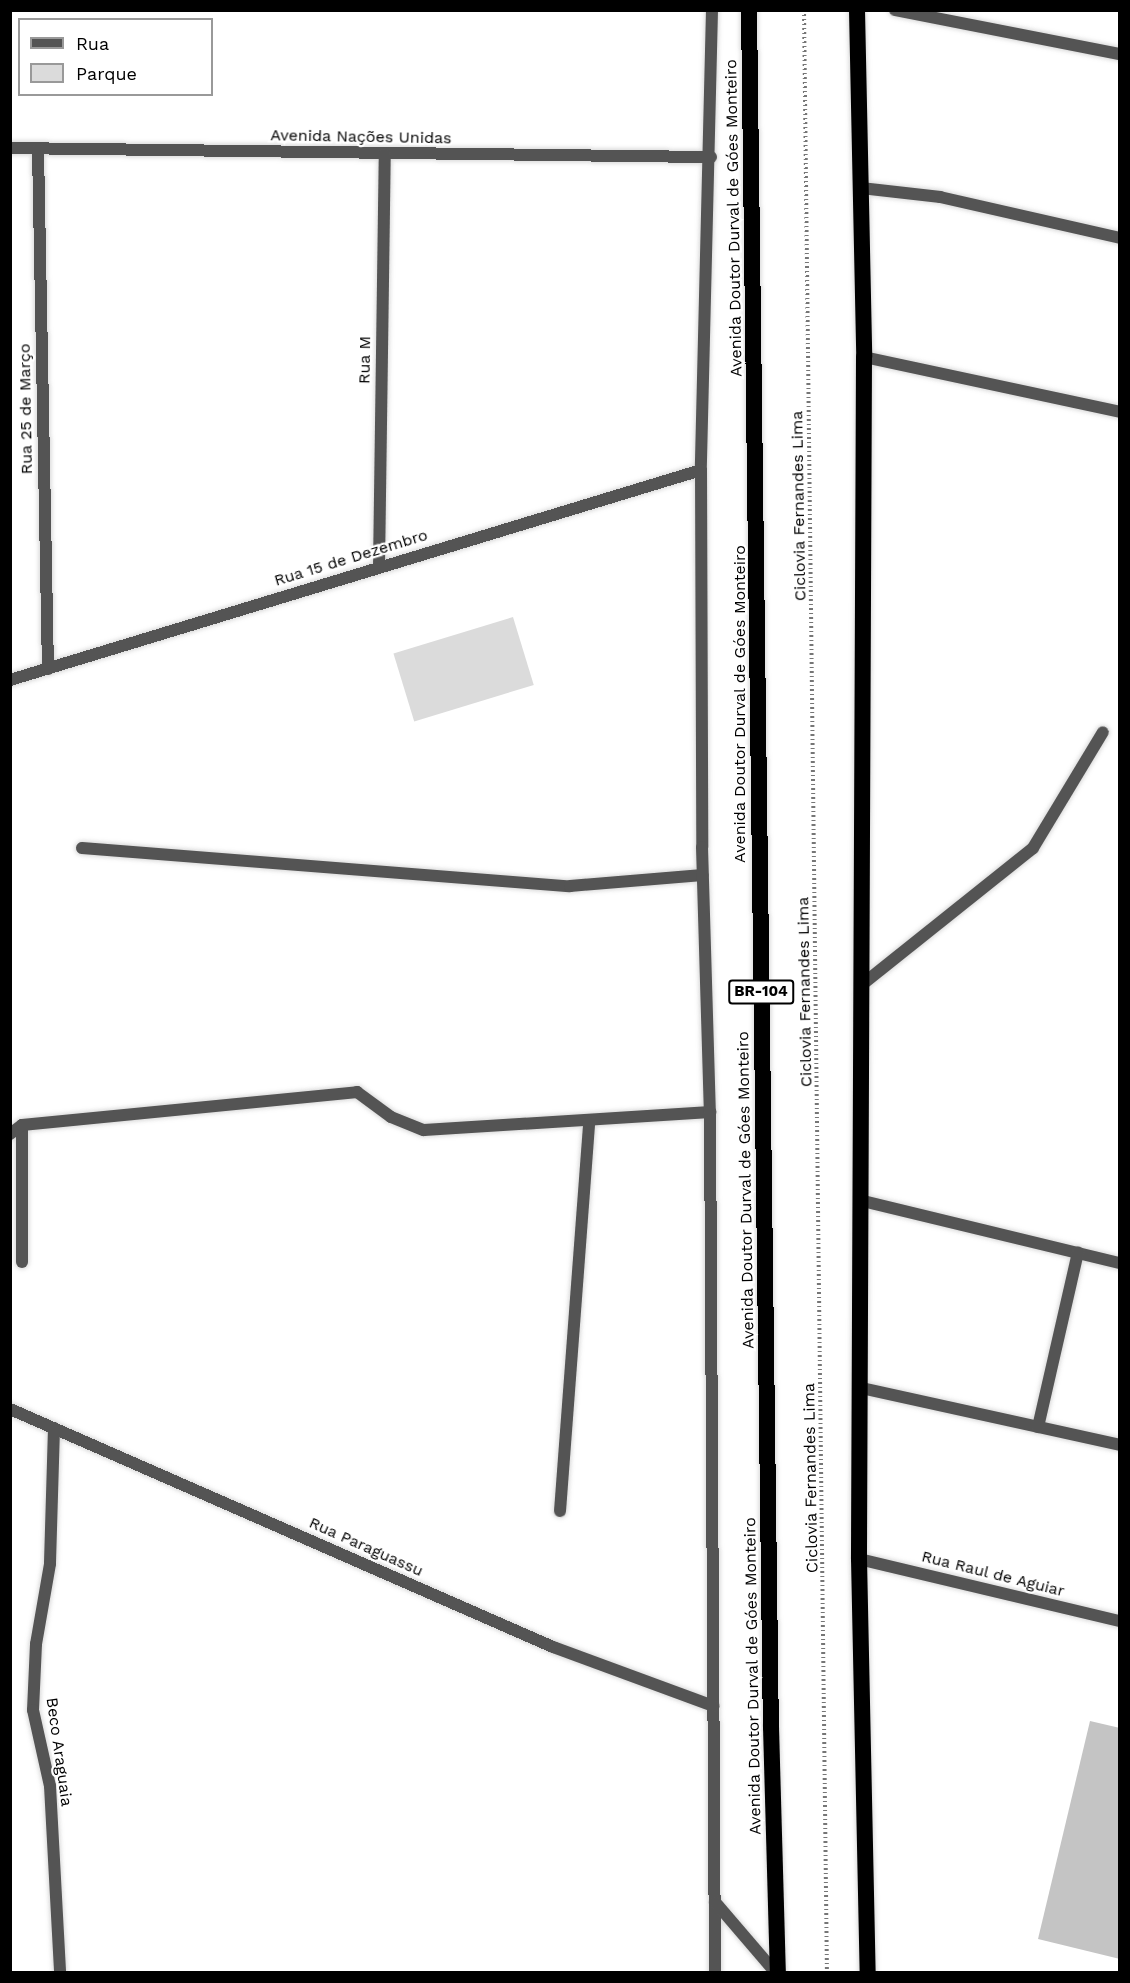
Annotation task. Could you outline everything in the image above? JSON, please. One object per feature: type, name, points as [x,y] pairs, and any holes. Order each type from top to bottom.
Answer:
[{"type":"highway","name":"Avenida Doutor Durval de Góes Monteiro","points":[[748,10],[771,1726],[777,1972]]},
{"type":"highway","points":[[858,10],[864,357],[864,983],[859,1559],[868,1972]]},
{"type":"street","points":[[712,10],[711,157],[701,470],[703,875],[710,1112],[716,1972]]},
{"type":"street","points":[[895,10],[1119,54]]},
{"type":"street","name":"Avenida Nações Unidas","points":[[10,148],[711,157]]},
{"type":"street","name":"Rua 25 de Março","points":[[38,149],[48,669]]},
{"type":"street","name":"Rua M","points":[[379,567],[385,154]]},
{"type":"street","points":[[861,188],[940,197],[1119,238]]},
{"type":"street","points":[[864,357],[1119,412]]},
{"type":"street","name":"Rua 15 de Dezembro","points":[[10,680],[701,470]]},
{"type":"street","points":[[864,983],[1033,848],[1103,732]]},
{"type":"street","points":[[82,848],[570,886],[703,875]]},
{"type":"street","points":[[10,1134],[22,1125],[357,1092],[391,1117],[424,1130],[710,1112]]},
{"type":"street","points":[[560,1510],[589,1121]]},
{"type":"street","points":[[22,1125],[22,1262]]},
{"type":"street","points":[[863,1201],[1119,1263]]},
{"type":"street","points":[[1038,1428],[1078,1253]]},
{"type":"street","points":[[861,1388],[1119,1445]]},
{"type":"street","name":"Rua Paraguassu","points":[[10,1409],[553,1647],[713,1706]]},
{"type":"street","name":"Beco Araguaia","points":[[54,1428],[50,1564],[36,1644],[33,1710],[50,1786],[60,1972]]},
{"type":"street","name":"Rua Raul de Aguiar","points":[[859,1559],[1119,1621]]},
{"type":"street","points":[[715,1902],[777,1972]]},
{"type":"path","name":"Ciclovia Fernandes Lima","points":[[804,10],[827,1972]]},
{"type":"green space","points":[[513,617],[534,685],[414,721],[393,654]]},
{"type":"building","points":[[1090,1721],[1120,1728],[1120,1959],[1038,1939]]}]
